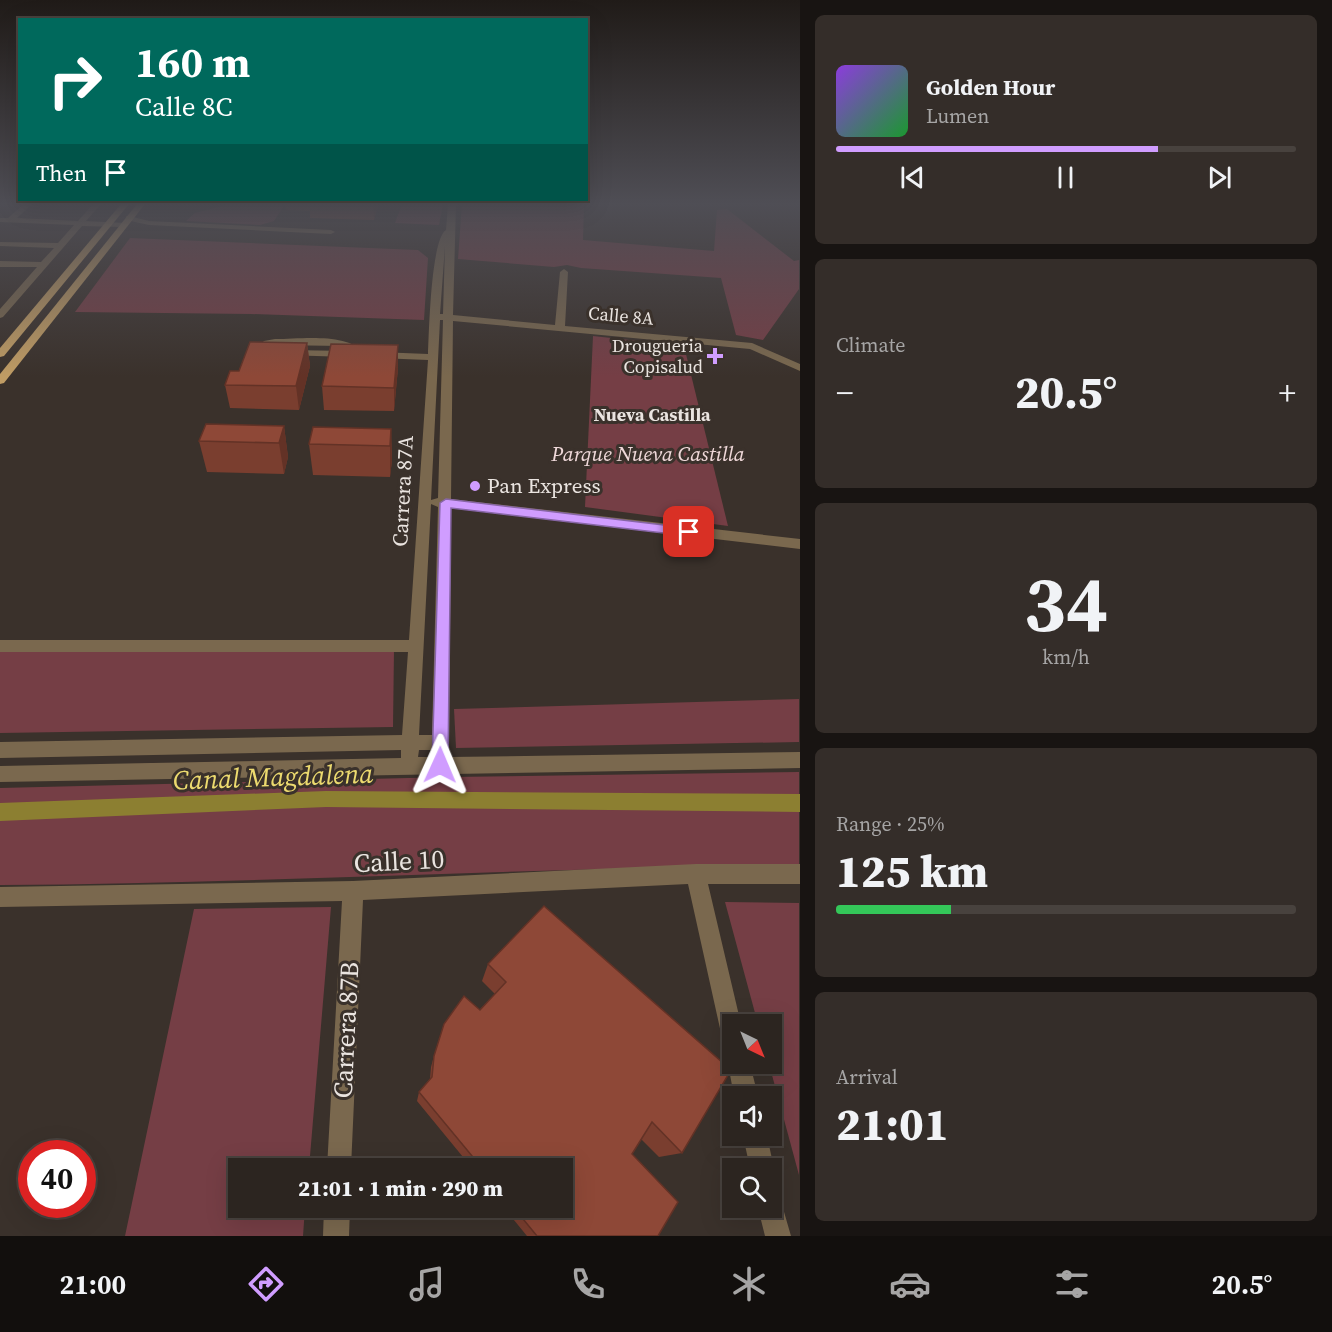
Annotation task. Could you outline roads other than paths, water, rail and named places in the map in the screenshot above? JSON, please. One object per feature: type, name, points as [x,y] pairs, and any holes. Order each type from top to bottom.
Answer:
[{"type":"main road","points":[[0,354],[75,262]]},
{"type":"main road","points":[[0,381],[95,262]]},
{"type":"street","points":[[2,310],[46,262]]},
{"type":"street","name":"Carrera 87A","points":[[409,765],[438,262]]},
{"type":"street","name":"Carrera 87A","points":[[440,765],[450,262]]},
{"type":"street","points":[[0,264],[43,265]]},
{"type":"street","points":[[560,327],[564,272]]},
{"type":"street","name":"Calle 8A","points":[[435,317],[752,346],[799,367]]},
{"type":"street","points":[[361,354],[352,346],[343,343],[274,342],[268,343],[261,349],[266,353],[433,357]]},
{"type":"street","points":[[424,501],[775,537],[800,544]]},
{"type":"street","points":[[0,646],[416,646]]},
{"type":"street","points":[[0,750],[441,742]]},
{"type":"street","points":[[0,774],[409,765],[800,760]]},
{"type":"street","points":[[696,874],[728,1014]]},
{"type":"street","name":"Calle 10","points":[[0,897],[353,891],[696,874],[800,874]]},
{"type":"street","name":"Carrera 87B","points":[[340,1158],[353,891]]},
{"type":"street","points":[[336,1236],[337,1218]]},
{"type":"street","points":[[774,1218],[778,1236]]},
{"type":"waterway","name":"Canal Magdalena","points":[[0,812],[326,799],[800,803]]},
{"type":"place","name":"Drougueria Copisalud","points":[[715,356]]},
{"type":"place","name":"Pan Express","points":[[475,486]]},
{"type":"district","name":"Nueva Castilla","points":[[652,415]]},
{"type":"park label","name":"Parque Nueva Castilla","points":[[648,454]]}]
